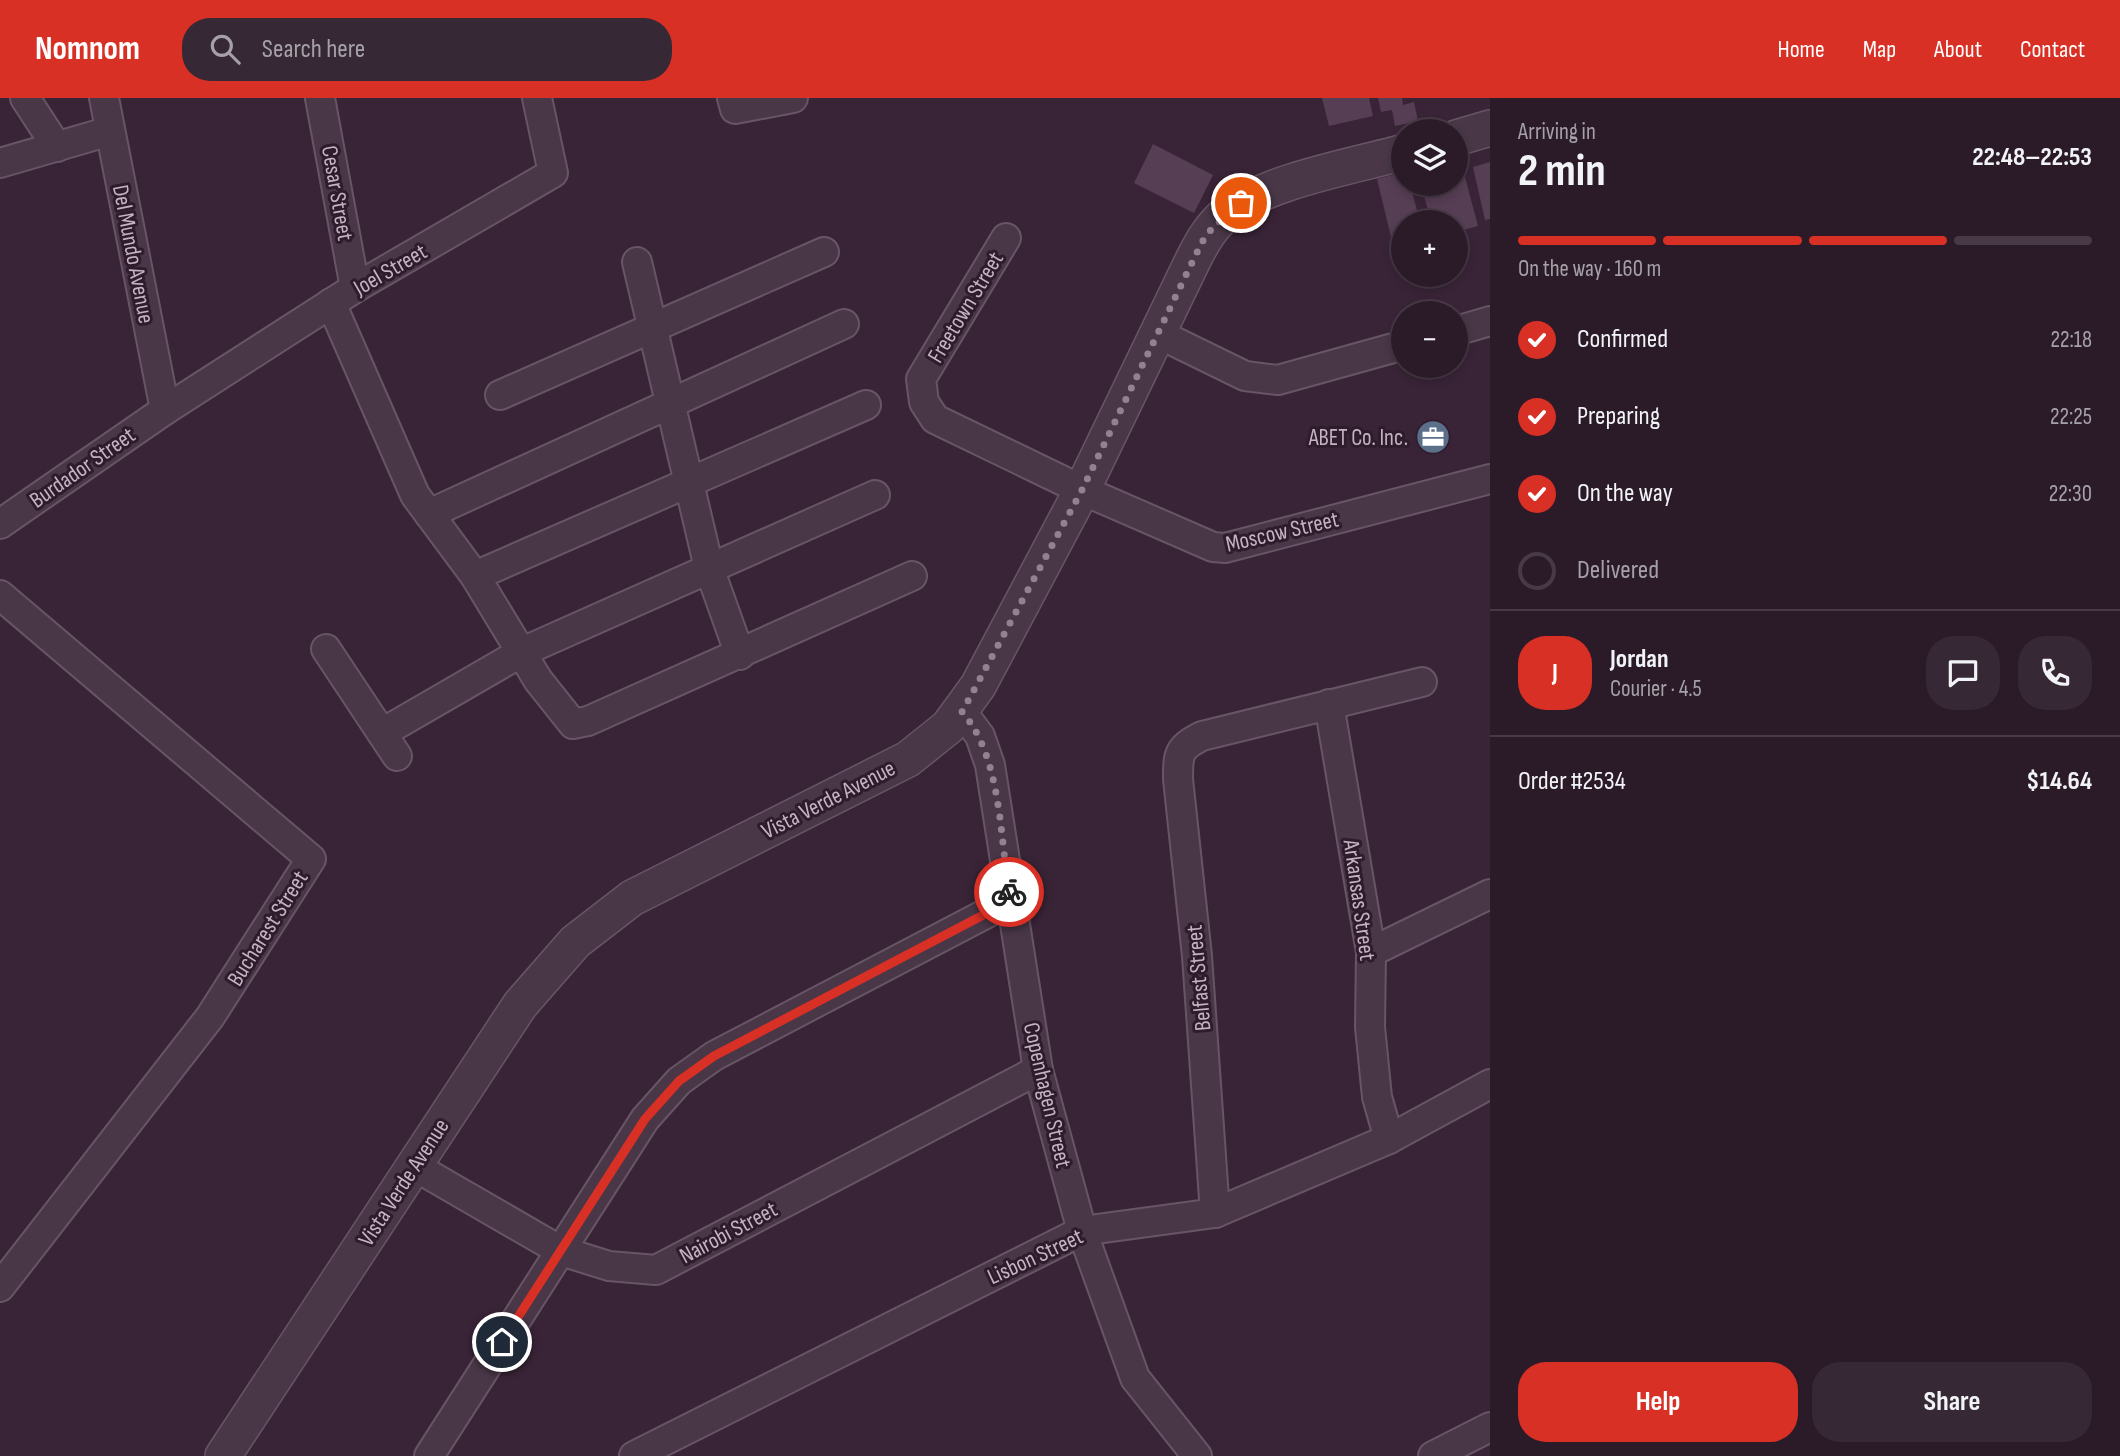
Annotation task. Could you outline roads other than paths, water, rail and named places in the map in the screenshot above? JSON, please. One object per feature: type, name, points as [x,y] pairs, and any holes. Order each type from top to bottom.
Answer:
[{"type":"street","points":[[25,98],[57,147]]},
{"type":"street","name":"Del Mundo Avenue","points":[[104,98],[164,410]]},
{"type":"street","name":"Cesar Street","points":[[320,98],[355,288]]},
{"type":"street","name":"Joel Street","points":[[164,410],[355,288],[553,173],[537,98]]},
{"type":"street","points":[[734,104],[793,98]]},
{"type":"street","points":[[1468,134],[1490,128]]},
{"type":"street","points":[[0,163],[110,131]]},
{"type":"street","name":"Vista Verde Avenue","points":[[223,1456],[520,1005],[559,958],[602,919],[670,877],[908,759],[929,744],[962,712],[1082,490],[1202,242],[1227,213],[1276,188],[1391,156]]},
{"type":"street","name":"Freetown Street","points":[[1006,238],[922,380],[924,402],[935,419],[1082,490]]},
{"type":"street","points":[[500,395],[824,252]]},
{"type":"street","points":[[637,262],[709,568],[740,655]]},
{"type":"street","points":[[331,303],[403,470],[429,514],[475,576],[538,680],[573,724],[588,721],[740,655],[912,576]]},
{"type":"street","points":[[1468,327],[1490,321]]},
{"type":"street","points":[[429,514],[844,324]]},
{"type":"street","points":[[1157,333],[1245,376],[1278,380],[1391,349]]},
{"type":"street","points":[[475,576],[866,405]]},
{"type":"street","name":"Burdador Street","points":[[0,524],[164,410]]},
{"type":"street","name":"Moscow Street","points":[[1082,490],[1213,547],[1225,548],[1490,479]]},
{"type":"street","points":[[382,733],[522,652],[874,495]]},
{"type":"street","name":"Bucharest Street","points":[[0,595],[312,859],[210,1017],[0,1287]]},
{"type":"street","points":[[326,649],[397,756]]},
{"type":"street","points":[[1329,704],[1422,682]]},
{"type":"street","name":"Belfast Street","points":[[1215,1213],[1197,956],[1178,758],[1185,745],[1202,736],[1329,704]]},
{"type":"street","name":"Arkansas Street","points":[[1329,704],[1371,952],[1370,1027],[1377,1097],[1389,1139]]},
{"type":"street","name":"Copenhagen Street","points":[[962,712],[980,736],[990,765],[1038,1070],[1082,1231],[1135,1378],[1197,1456]]},
{"type":"street","points":[[1371,952],[1490,894]]},
{"type":"street","points":[[429,1456],[645,1119],[679,1081],[714,1056],[1010,901]]},
{"type":"street","name":"Nairobi Street","points":[[414,1166],[561,1251],[609,1266],[656,1270],[1038,1070]]},
{"type":"street","name":"Lisbon Street","points":[[634,1456],[1082,1231],[1215,1213],[1389,1139],[1490,1084]]},
{"type":"street","points":[[1433,1456],[1490,1427]]},
{"type":"place","name":"ABET Co. Inc.","points":[[1433,437]]}]
